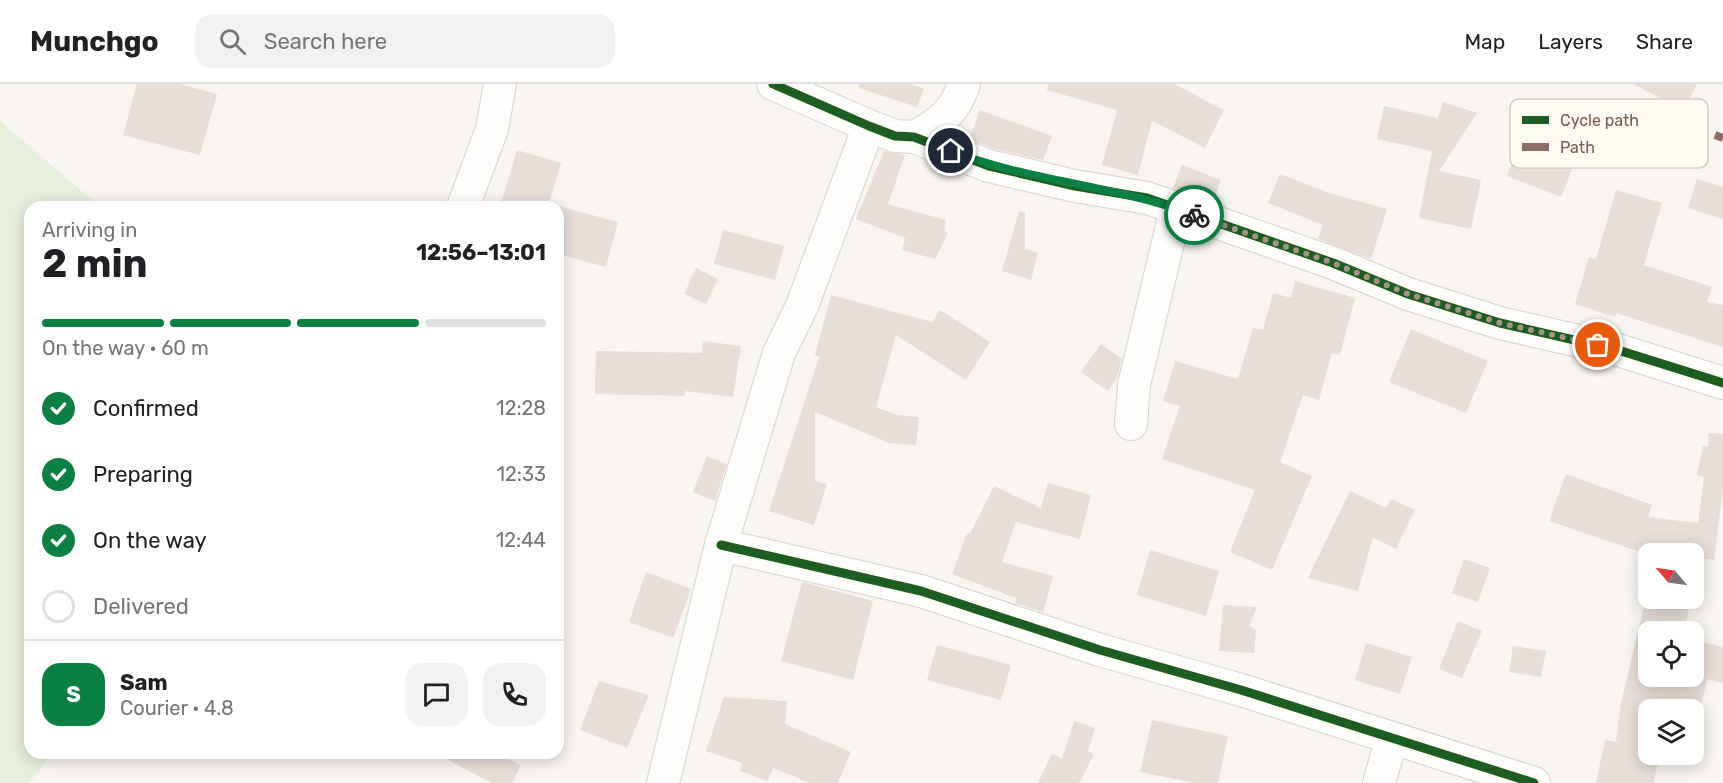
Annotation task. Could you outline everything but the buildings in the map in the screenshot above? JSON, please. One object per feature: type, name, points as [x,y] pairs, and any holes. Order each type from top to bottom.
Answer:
[{"type":"street","points":[[465,201],[492,129],[500,84]]},
{"type":"street","points":[[773,84],[895,136],[914,137],[989,166],[1075,186],[1147,198],[1333,263],[1408,294],[1500,323],[1618,350],[1723,383]]},
{"type":"street","points":[[914,137],[939,124],[958,102],[964,84]]},
{"type":"street","points":[[663,783],[721,545],[779,353],[802,306],[869,126]]},
{"type":"street","points":[[1131,424],[1134,385],[1176,208]]},
{"type":"street","points":[[721,545],[921,591],[1100,650],[1241,690],[1534,783]]},
{"type":"street","points":[[1379,783],[1392,738]]},
{"type":"green space","points":[[0,121],[93,201],[24,201],[24,759],[48,759],[29,783],[0,783]]},
{"type":"marked path","points":[[1715,135],[1723,138]]},
{"type":"cycle path","points":[[773,84],[895,136],[914,137],[989,166],[1075,186],[1147,198],[1333,263],[1408,294],[1500,323],[1618,350],[1723,383]]},
{"type":"cycle path","points":[[721,545],[921,591],[1100,650],[1241,690],[1534,783]]},
{"type":"way so far","points":[[1194,215],[1333,263],[1408,294],[1500,323],[1598,345]]},
{"type":"route","points":[[951,151],[989,166],[1075,186],[1147,198],[1194,215]]}]
